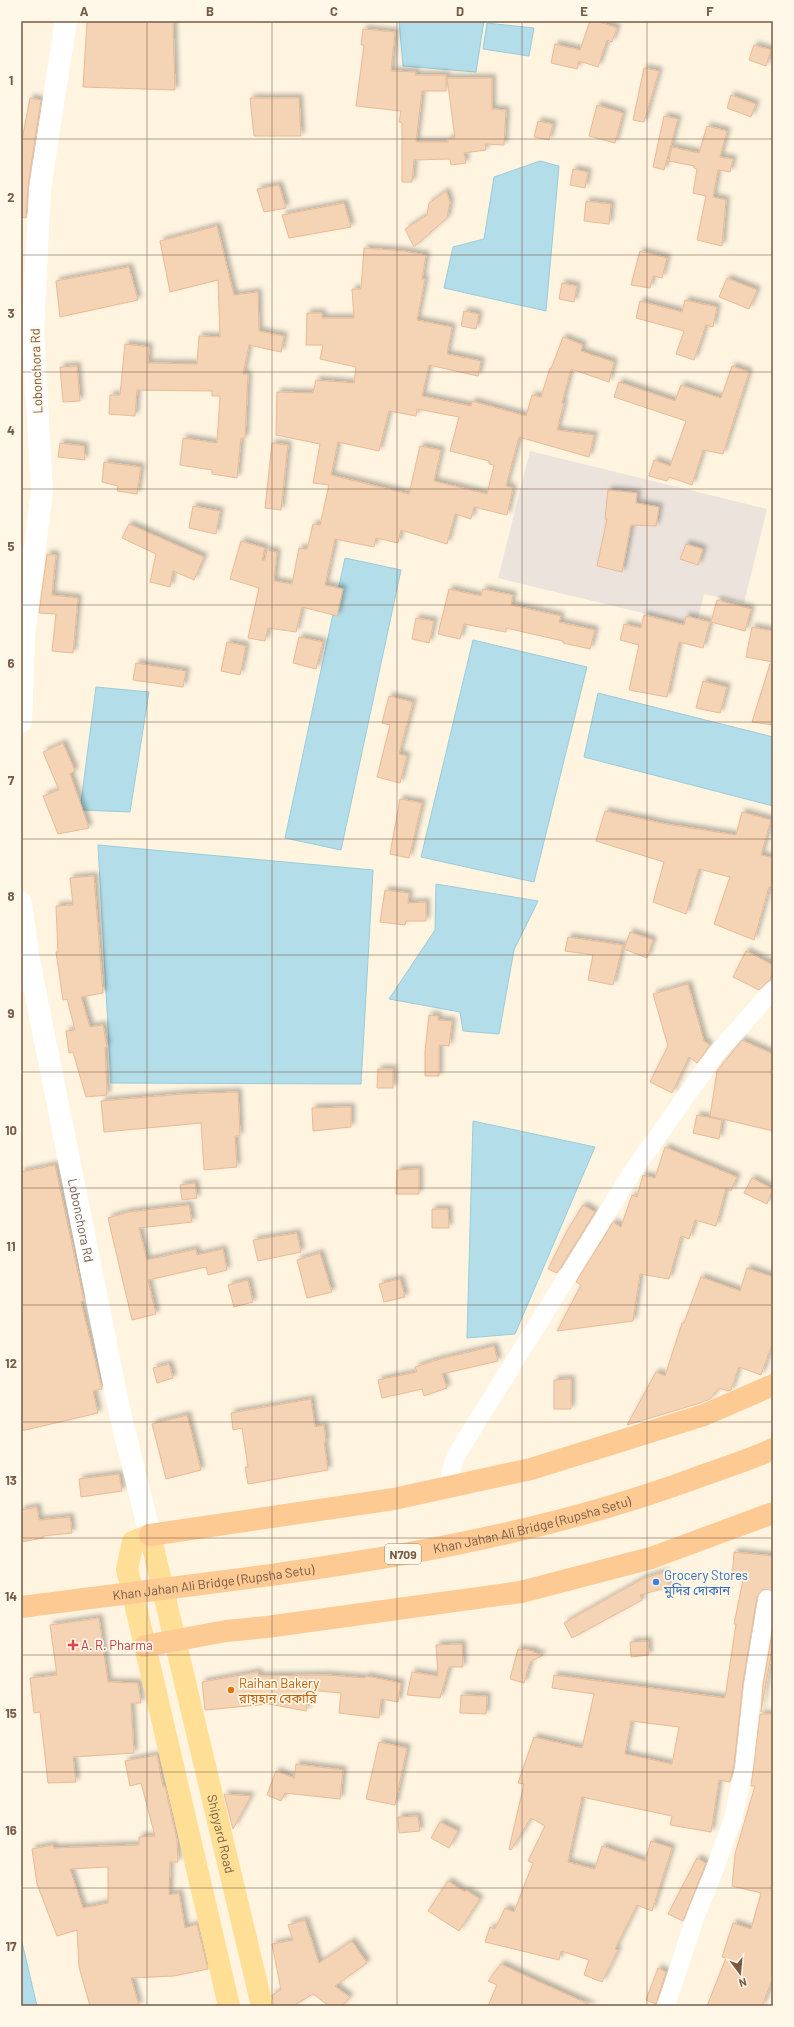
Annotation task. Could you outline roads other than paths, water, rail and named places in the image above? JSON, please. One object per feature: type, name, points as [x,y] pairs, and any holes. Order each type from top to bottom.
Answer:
[{"type":"highway","points":[[150,1535],[394,1499],[531,1469],[704,1415],[773,1385]]},
{"type":"highway","name":"Khan Jahan Ali Bridge (Rupsha Setu)","points":[[21,1607],[309,1569],[465,1544],[559,1522],[655,1493],[773,1449]]},
{"type":"highway","points":[[145,1646],[226,1631],[274,1626],[521,1592],[651,1558],[773,1513]]},
{"type":"main road","name":"Shipyard Road","points":[[150,1535],[262,2006]]},
{"type":"main road","points":[[150,1535],[134,1542],[127,1569],[229,2006]]},
{"type":"street","name":"Lobonchora Rd","points":[[21,722],[24,635],[42,491],[33,332],[40,188],[66,21]]},
{"type":"street","name":"Lobonchora Rd","points":[[21,903],[30,966],[119,1409],[150,1535]]},
{"type":"street","points":[[446,1487],[455,1457],[634,1171],[716,1054],[773,990]]},
{"type":"street","points":[[666,2006],[696,1915],[733,1819],[744,1767],[753,1684],[767,1599]]},
{"type":"water","points":[[399,21],[484,21],[476,72],[403,66]]},
{"type":"water","points":[[487,23],[534,28],[529,56],[483,49]]},
{"type":"water","points":[[540,161],[559,166],[546,311],[444,288],[453,247],[484,239],[494,177]]},
{"type":"water","points":[[345,558],[401,570],[341,850],[285,838]]},
{"type":"water","points":[[473,640],[587,667],[534,882],[421,857]]},
{"type":"water","points":[[96,687],[149,692],[130,812],[80,810]]},
{"type":"water","points":[[598,693],[773,737],[773,806],[584,757]]},
{"type":"water","points":[[98,845],[373,870],[361,1084],[111,1083]]},
{"type":"water","points":[[436,884],[538,901],[514,950],[499,1034],[463,1031],[460,1012],[389,999],[435,930]]},
{"type":"water","points":[[473,1121],[595,1147],[515,1334],[467,1338]]},
{"type":"water","points":[[21,1938],[37,2006],[21,2006]]},
{"type":"place","name":"Grocery Stores মুদির দোকান","points":[[656,1582]]},
{"type":"place","name":"A. R. Pharma","points":[[73,1645]]},
{"type":"place","name":"Raihan Bakery রায়হান বেকারি","points":[[231,1690]]}]
